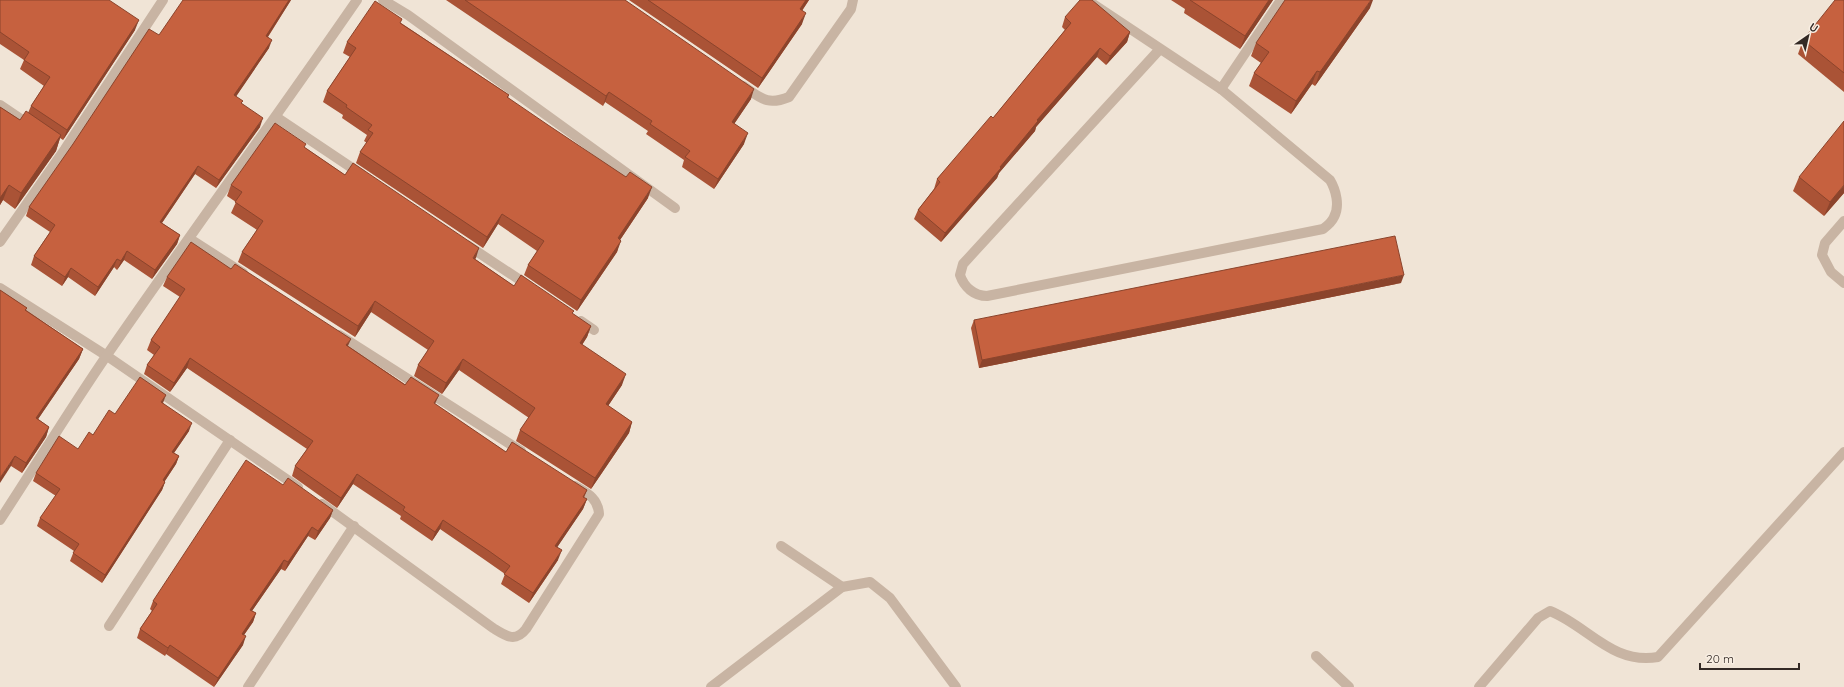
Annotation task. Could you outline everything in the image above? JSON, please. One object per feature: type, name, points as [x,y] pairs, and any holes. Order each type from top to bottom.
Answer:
[{"type":"street","points":[[0,242],[141,26],[164,0]]},
{"type":"street","points":[[0,520],[107,356],[357,0]]},
{"type":"street","points":[[383,0],[408,14],[675,208]]},
{"type":"street","points":[[736,81],[762,99],[777,102],[789,97],[851,9],[853,0]]},
{"type":"street","points":[[1087,0],[1221,89],[1330,180],[1336,190],[1337,207],[1334,218],[1323,229],[987,296],[980,296],[966,287],[960,275],[963,264],[1160,49]]},
{"type":"street","points":[[1221,89],[1281,0]]},
{"type":"street","points":[[0,105],[39,131]]},
{"type":"street","points":[[276,117],[369,179]]},
{"type":"street","points":[[1844,221],[1825,242],[1822,255],[1831,272],[1844,283]]},
{"type":"street","points":[[190,239],[250,278]]},
{"type":"street","points":[[462,241],[534,290]]},
{"type":"street","points":[[0,288],[107,356],[230,440],[354,526],[506,636],[514,638],[521,636],[599,514],[599,506],[596,500],[564,479]]},
{"type":"street","points":[[574,316],[594,330]]},
{"type":"street","points":[[330,329],[531,457]]},
{"type":"street","points":[[109,626],[230,440]]},
{"type":"street","points":[[1479,687],[1538,618],[1550,611],[1561,615],[1605,646],[1618,652],[1631,657],[1644,659],[1658,656],[1844,452]]},
{"type":"street","points":[[248,687],[354,526]]},
{"type":"street","points":[[781,546],[842,587]]},
{"type":"street","points":[[711,687],[842,587],[870,582],[890,598],[956,687]]},
{"type":"street","points":[[1316,656],[1349,687]]},
{"type":"building","points":[[0,0],[109,0],[139,20],[67,130],[31,106],[50,77],[24,60],[29,52],[0,32]]},
{"type":"building","points":[[183,0],[289,0],[266,36],[272,40],[234,95],[243,101],[241,103],[263,118],[219,180],[198,166],[160,222],[180,235],[155,270],[127,251],[121,261],[117,259],[98,287],[71,268],[65,277],[34,256],[55,225],[29,207],[73,144],[149,29],[159,35]]},
{"type":"building","points":[[465,0],[625,0],[754,89],[732,122],[748,133],[718,179],[685,157],[690,151],[650,124],[652,121],[609,92],[606,96]]},
{"type":"building","points":[[648,0],[806,0],[800,9],[806,13],[762,78]]},
{"type":"building","points":[[1080,0],[1092,0],[1130,32],[1110,56],[1100,48],[1037,120],[1038,121],[1000,167],[1001,168],[945,233],[918,210],[940,182],[937,179],[991,116],[993,118],[1071,23],[1065,17]]},
{"type":"building","points":[[1190,0],[1269,0],[1245,36]]},
{"type":"building","points":[[1285,0],[1371,0],[1320,72],[1317,71],[1296,101],[1254,73],[1269,52],[1256,43]]},
{"type":"building","points":[[1835,0],[1844,0],[1844,73],[1803,40]]},
{"type":"building","points":[[375,1],[402,19],[400,23],[509,95],[507,97],[548,125],[626,177],[630,172],[652,187],[618,238],[621,241],[581,300],[528,265],[544,241],[502,214],[487,237],[360,152],[373,133],[368,130],[372,125],[346,107],[347,105],[327,91],[356,48],[347,42]]},
{"type":"building","points":[[0,107],[20,120],[26,111],[61,135],[21,193],[9,185],[0,198]]},
{"type":"building","points":[[1844,121],[1844,185],[1830,202],[1799,177]]},
{"type":"building","points":[[275,123],[306,144],[304,147],[345,175],[353,163],[479,248],[473,258],[514,286],[521,275],[574,311],[572,313],[591,326],[580,343],[626,374],[606,404],[632,422],[595,478],[520,430],[535,408],[463,359],[446,383],[418,365],[434,341],[375,301],[358,326],[242,252],[263,221],[235,202],[242,192],[231,185]]},
{"type":"building","points":[[1395,236],[1404,275],[982,360],[974,320]]},
{"type":"building","points":[[191,242],[231,269],[235,264],[351,339],[346,345],[405,385],[411,377],[439,395],[434,403],[506,452],[512,442],[587,490],[583,497],[587,499],[555,546],[562,550],[533,593],[504,574],[510,566],[489,551],[443,520],[435,532],[403,510],[405,507],[357,474],[341,498],[295,466],[313,441],[190,358],[174,383],[147,365],[160,347],[151,340],[185,289],[167,277]]},
{"type":"building","points":[[0,290],[27,308],[25,310],[83,349],[36,418],[49,427],[26,463],[15,456],[0,478]]},
{"type":"building","points":[[140,377],[166,395],[161,402],[192,423],[172,452],[179,456],[163,480],[165,482],[105,575],[73,553],[79,544],[40,518],[60,489],[36,473],[59,436],[78,449],[89,432],[93,435],[109,410],[115,414]]},
{"type":"building","points":[[246,460],[283,485],[288,478],[333,510],[318,531],[312,527],[288,562],[284,560],[250,610],[256,613],[242,634],[246,636],[218,678],[170,645],[168,648],[140,629],[157,604],[153,601]]}]
